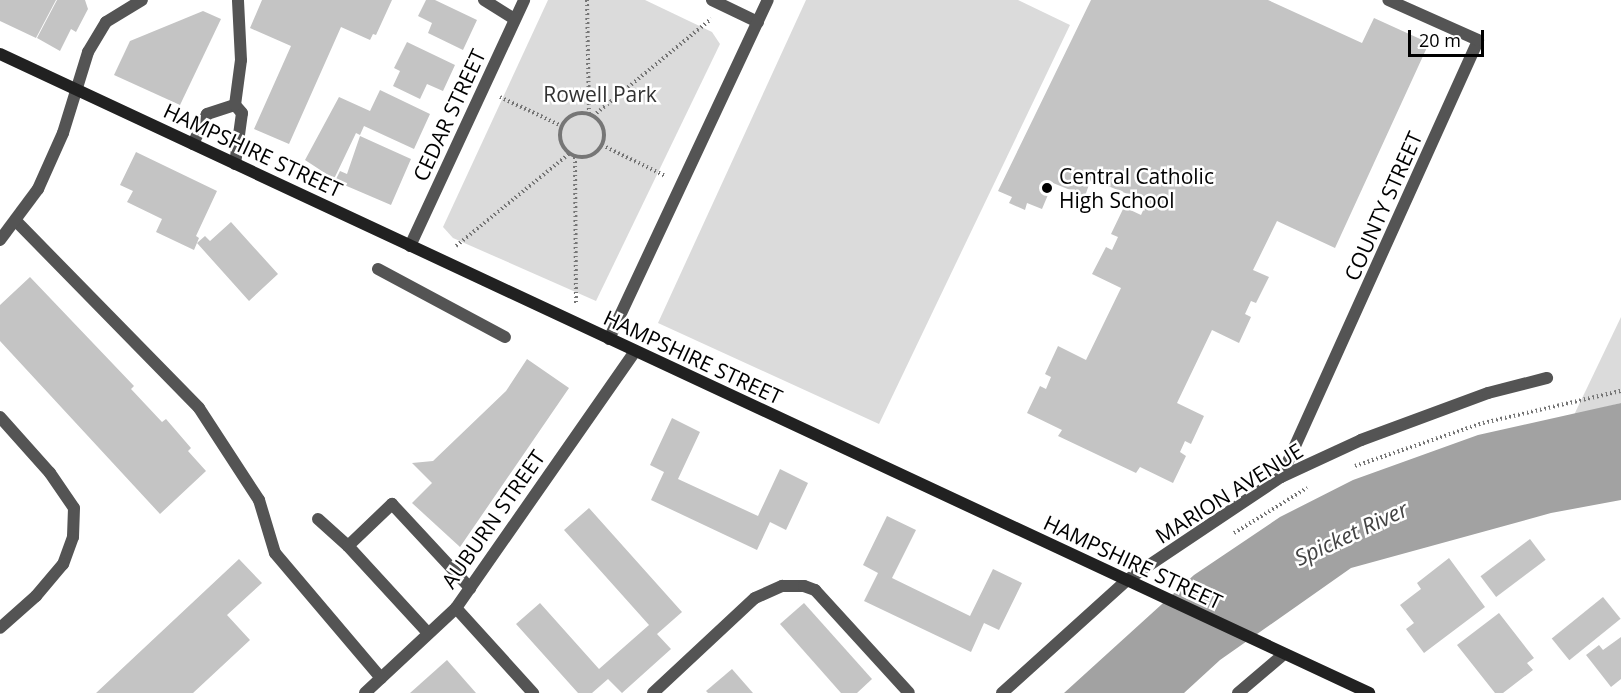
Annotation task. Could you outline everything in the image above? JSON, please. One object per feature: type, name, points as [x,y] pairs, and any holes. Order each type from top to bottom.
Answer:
[{"type":"street","points":[[0,240],[39,189],[78,90],[88,52],[106,22],[142,0]]},
{"type":"street","points":[[235,105],[241,60],[238,0]]},
{"type":"street","points":[[484,0],[515,19]]},
{"type":"street","name":"CEDAR STREET","points":[[410,246],[524,0]]},
{"type":"street","points":[[712,0],[758,22]]},
{"type":"street","points":[[609,339],[768,0]]},
{"type":"street","name":"COUNTY STREET","points":[[1281,477],[1478,40],[1388,0]]},
{"type":"street","name":"HAMPSHIRE STREET","points":[[0,54],[1370,693]]},
{"type":"street","points":[[194,144],[207,114],[235,105]]},
{"type":"street","points":[[235,105],[242,112],[235,164]]},
{"type":"street","points":[[16,222],[199,408],[259,500],[275,553],[381,678]]},
{"type":"street","points":[[378,269],[505,337]]},
{"type":"street","name":"AUBURN STREET","points":[[365,693],[456,608],[635,351]]},
{"type":"street","name":"MARION AVENUE","points":[[1002,693],[1127,580],[1281,477],[1362,440],[1488,393],[1547,378]]},
{"type":"street","points":[[0,417],[50,472],[74,508],[73,537],[63,564],[36,596],[0,628]]},
{"type":"street","points":[[348,546],[392,504],[470,588]]},
{"type":"street","points":[[318,519],[348,546],[428,633]]},
{"type":"street","points":[[653,693],[755,598],[782,586],[804,586],[815,590],[909,693]]},
{"type":"street","points":[[456,608],[533,693]]},
{"type":"street","points":[[1238,693],[1284,654]]},
{"type":"path","points":[[587,0],[591,115],[604,129],[602,145],[589,157],[575,157],[569,154],[561,144],[562,126],[574,114],[591,115],[724,6]]},
{"type":"path","points":[[483,89],[562,126]]},
{"type":"path","points":[[602,145],[682,184]]},
{"type":"path","points":[[437,259],[569,154]]},
{"type":"path","points":[[575,157],[577,325]]},
{"type":"path","points":[[1348,469],[1483,423],[1621,391]]},
{"type":"path","points":[[1230,536],[1318,483]]},
{"type":"green space","name":"Rowell Park","points":[[548,0],[645,0],[712,32],[720,44],[596,301],[453,238],[443,227]]},
{"type":"green space","points":[[806,0],[1018,0],[1070,25],[879,424],[658,323]]},
{"type":"green space","points":[[1621,317],[1621,403],[1574,415]]},
{"type":"water","name":"Spicket River","points":[[1621,403],[1621,500],[1551,513],[1351,568],[1220,660],[1184,693],[1064,693],[1194,575],[1280,517],[1353,480],[1478,435]]},
{"type":"building","points":[[0,0],[56,0],[36,38],[0,21]]},
{"type":"building","points":[[57,0],[85,0],[88,9],[76,32],[71,29],[60,51],[37,38]]},
{"type":"building","points":[[262,0],[392,0],[376,35],[373,34],[370,40],[341,27],[289,144],[254,129],[291,46],[250,28]]},
{"type":"building","points":[[426,0],[435,0],[477,20],[463,50],[428,33],[432,23],[418,16]]},
{"type":"building","name":"Central Catholic High School","points":[[1091,0],[1268,0],[1362,43],[1374,18],[1429,43],[1335,248],[1277,221],[1253,270],[1269,277],[1256,303],[1251,301],[1245,314],[1251,317],[1239,343],[1212,330],[1177,403],[1204,416],[1191,444],[1185,441],[1180,452],[1186,456],[1173,483],[1140,467],[1136,473],[1058,436],[1062,430],[1027,413],[1040,386],[1046,389],[1051,377],[1045,374],[1058,346],[1086,360],[1121,288],[1092,274],[1106,247],[1112,250],[1118,237],[1111,234],[1124,207],[1141,215],[1147,202],[1091,179],[1085,196],[1053,183],[1042,209],[1027,203],[1025,210],[1009,203],[1012,197],[998,191]]},
{"type":"building","points":[[203,11],[221,19],[180,105],[114,75],[130,41]]},
{"type":"building","points":[[407,42],[455,65],[443,91],[427,84],[420,99],[393,86],[400,71],[394,68]]},
{"type":"building","points":[[380,90],[430,114],[414,149],[364,126],[360,135],[356,133],[334,179],[305,160],[339,97],[370,111]]},
{"type":"building","points":[[360,136],[411,159],[391,205],[335,181],[340,171],[347,174]]},
{"type":"building","points":[[136,152],[217,191],[196,236],[199,238],[194,250],[156,232],[162,219],[127,202],[133,191],[120,185]]},
{"type":"building","points":[[231,222],[278,274],[249,301],[197,243],[205,236],[210,241]]},
{"type":"building","points":[[30,277],[134,386],[131,389],[162,422],[166,419],[191,448],[188,451],[206,471],[160,514],[0,341],[0,305]]},
{"type":"building","points":[[527,359],[569,388],[460,547],[412,503],[432,483],[412,463],[433,461],[506,391]]},
{"type":"building","points":[[672,418],[700,432],[678,479],[758,516],[780,469],[808,483],[786,530],[770,522],[757,550],[651,500],[664,472],[650,465]]},
{"type":"building","points":[[589,508],[682,612],[657,634],[671,649],[622,693],[608,679],[592,693],[578,693],[516,624],[540,603],[599,669],[649,625],[564,530]]},
{"type":"building","points":[[887,516],[916,530],[892,578],[970,616],[993,569],[1022,583],[999,630],[984,623],[971,652],[864,601],[878,573],[863,565]]},
{"type":"building","points":[[1530,539],[1546,560],[1496,597],[1480,576]]},
{"type":"building","points":[[1449,558],[1485,607],[1424,653],[1406,629],[1414,623],[1400,605],[1421,589],[1417,583]]},
{"type":"building","points":[[239,559],[262,583],[227,615],[250,640],[193,693],[96,693]]},
{"type":"building","points":[[1603,597],[1621,619],[1569,660],[1552,639]]},
{"type":"building","points":[[804,603],[872,679],[857,693],[841,693],[780,624]]},
{"type":"building","points":[[1499,613],[1534,658],[1527,663],[1533,670],[1503,693],[1495,693],[1457,645]]},
{"type":"building","points":[[1621,637],[1621,679],[1611,687],[1586,655],[1599,645],[1603,650]]},
{"type":"building","points":[[447,660],[476,693],[410,693]]},
{"type":"building","points":[[732,669],[753,693],[708,693],[706,691]]},
{"type":"place","name":"Central Catholic High School","points":[[1047,188]]}]
